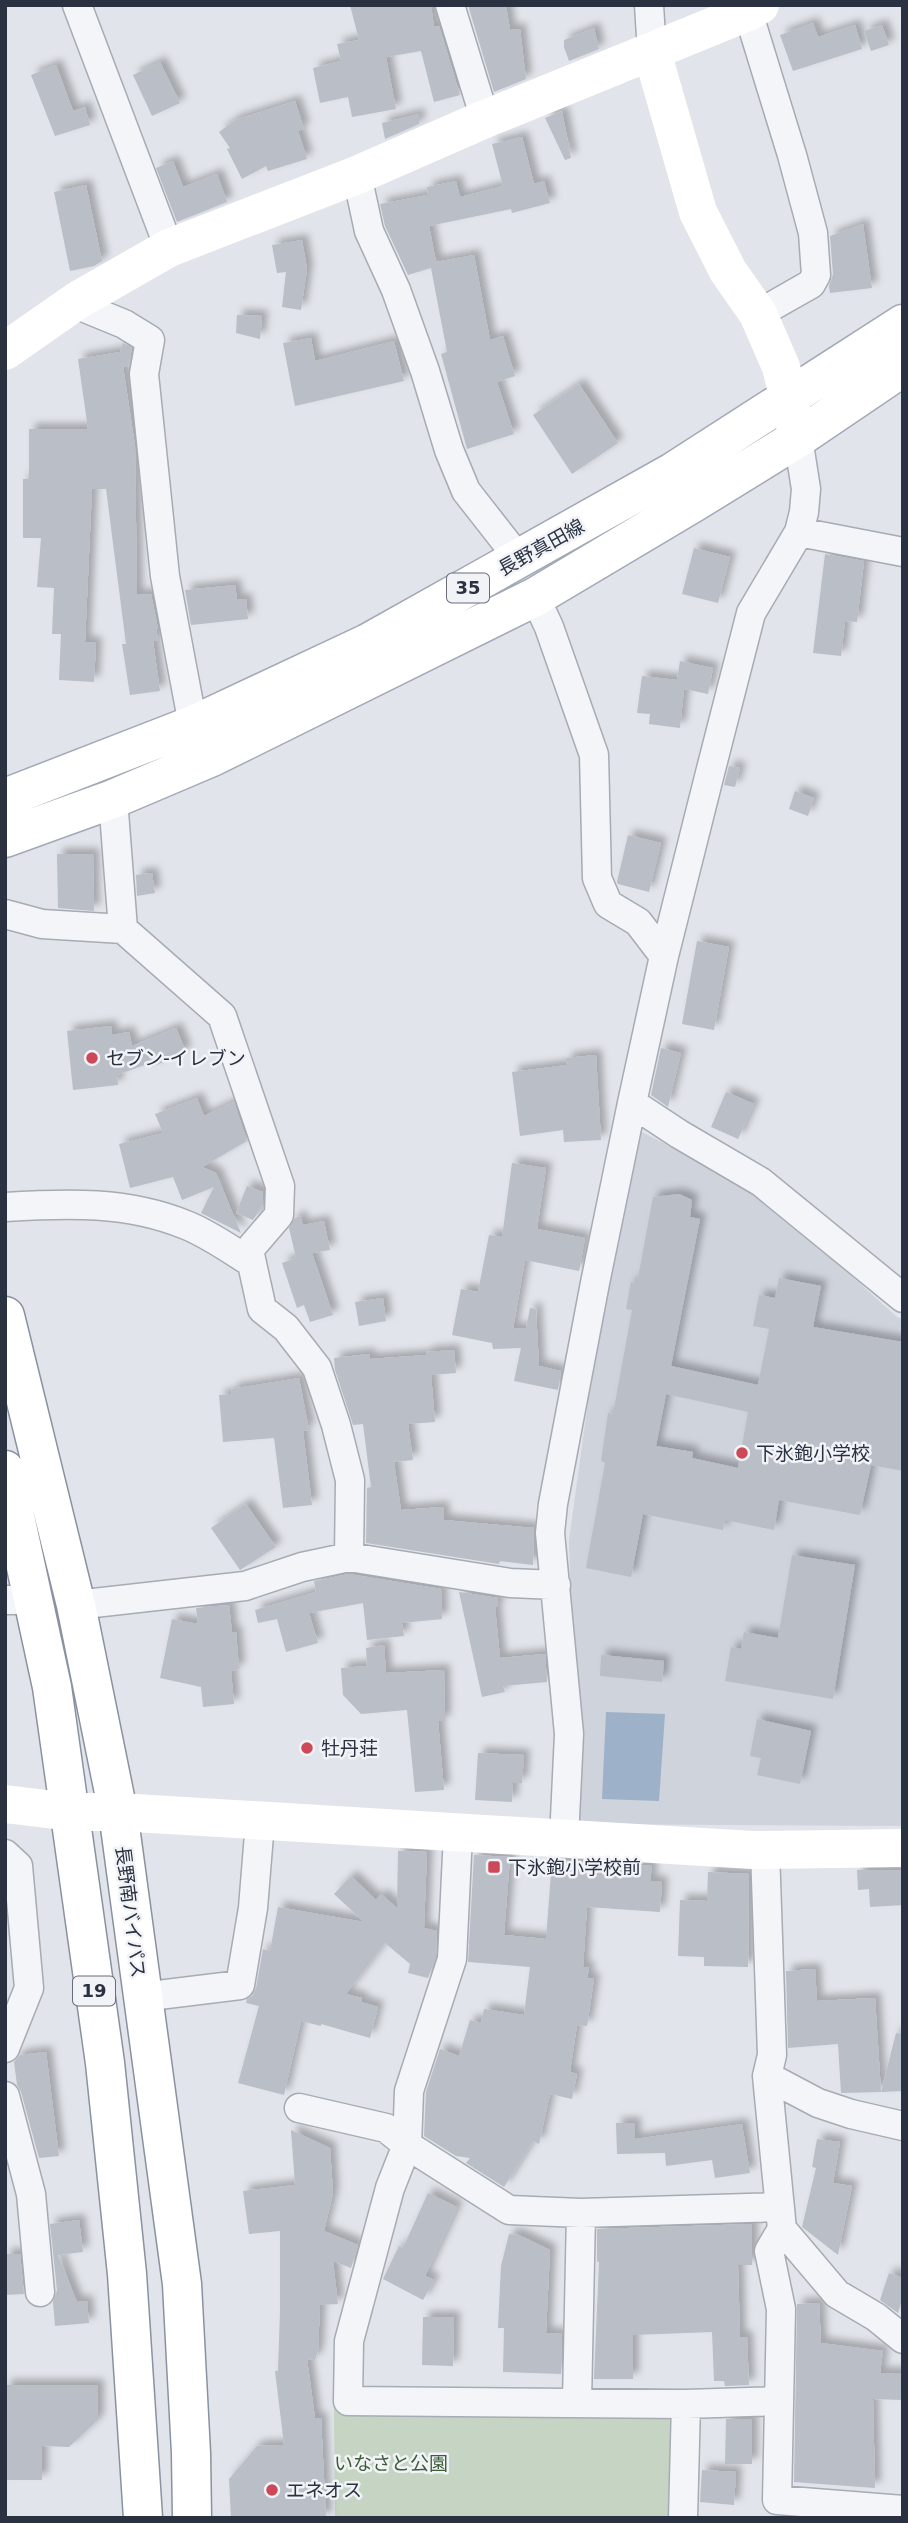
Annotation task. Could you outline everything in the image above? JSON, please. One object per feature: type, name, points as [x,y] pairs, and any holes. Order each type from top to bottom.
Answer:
[{"type":"main road","points":[[5,351],[78,300],[169,248],[357,175],[485,119],[754,9]]},
{"type":"main road","points":[[652,52],[698,212],[728,271],[758,314],[781,367],[798,438]]},
{"type":"main road","name":"長野真田線","points":[[5,797],[193,725],[368,643],[673,472],[903,324]]},
{"type":"main road","name":"長野真田線","points":[[5,838],[113,799],[212,757],[536,597],[798,438],[903,368]]},
{"type":"main road","name":"長野南バイパス","points":[[5,1316],[76,1605],[118,1812],[182,2284],[192,2518]]},
{"type":"main road","name":"19","points":[[5,1470],[14,1503],[19,1600],[52,1687],[105,2063],[127,2274],[143,2518]]},
{"type":"main road","points":[[5,1804],[71,1812],[118,1812],[765,1850],[903,1848]]},
{"type":"street","points":[[77,5],[169,248]]},
{"type":"street","points":[[450,5],[485,119]]},
{"type":"street","points":[[649,5],[652,52]]},
{"type":"street","points":[[754,9],[809,220],[816,275],[811,284],[758,314]]},
{"type":"street","points":[[357,175],[369,231],[396,290],[449,450],[466,491],[520,560]]},
{"type":"street","points":[[78,300],[85,308],[124,324],[150,340],[145,374],[163,563],[193,725]]},
{"type":"street","points":[[564,1839],[569,1734],[550,1533],[553,1504],[594,1283],[664,956],[751,613],[799,532],[806,489],[798,438]]},
{"type":"street","points":[[799,532],[903,552]]},
{"type":"street","points":[[536,597],[594,755],[597,878],[608,904],[638,922],[664,956]]},
{"type":"street","points":[[113,799],[123,929]]},
{"type":"street","points":[[5,914],[42,924],[123,929],[222,1016],[280,1186],[279,1215],[249,1250],[262,1309],[286,1328],[317,1368],[350,1480],[349,1557]]},
{"type":"street","points":[[632,1103],[679,1134],[761,1181],[903,1298]]},
{"type":"street","points":[[5,1207],[66,1203],[148,1211],[189,1226],[252,1263]]},
{"type":"street","points":[[76,1605],[245,1586],[302,1567],[349,1557],[510,1583],[556,1585]]},
{"type":"street","points":[[142,1997],[240,1985],[253,1908],[260,1822]]},
{"type":"street","points":[[458,1834],[452,1959],[409,2091],[407,2145],[390,2188],[349,2340],[348,2401],[686,2404],[779,2401]]},
{"type":"street","points":[[765,1850],[772,2055],[767,2076],[780,2218],[769,2251],[781,2309],[777,2500],[903,2510]]},
{"type":"street","points":[[5,1854],[18,1866],[29,1988],[5,2048]]},
{"type":"street","points":[[767,2076],[818,2103],[903,2126]]},
{"type":"street","points":[[5,2096],[32,2194],[40,2292]]},
{"type":"street","points":[[299,2108],[386,2128],[407,2145],[509,2210],[780,2218]]},
{"type":"street","points":[[577,2401],[582,2213]]},
{"type":"street","points":[[780,2218],[837,2294],[876,2317],[903,2339]]},
{"type":"street","points":[[683,2518],[686,2404]]},
{"type":"shaded area","name":"下氷鉋小学校","points":[[638,1130],[757,1191],[897,1317],[903,1319],[903,1826],[576,1824],[569,1540],[593,1366]]},
{"type":"green space","name":"いなさと公園","points":[[334,2408],[672,2411],[676,2518],[335,2518]]},
{"type":"water","points":[[606,1712],[665,1714],[659,1801],[602,1799]]},
{"type":"building","points":[[350,5],[431,5],[434,27],[439,26],[460,95],[434,102],[421,51],[386,57],[396,109],[352,117],[348,97],[320,103],[313,68],[341,61],[337,44],[359,40]]},
{"type":"building","points":[[468,5],[506,5],[510,30],[520,29],[526,79],[494,92]]},
{"type":"building","points":[[813,23],[818,37],[855,25],[862,49],[793,71],[780,35]]},
{"type":"building","points":[[882,25],[889,45],[871,51],[864,31]]},
{"type":"building","points":[[594,28],[599,49],[569,61],[564,40]]},
{"type":"building","points":[[160,62],[180,103],[152,116],[133,75]]},
{"type":"building","points":[[56,65],[73,111],[85,107],[90,125],[55,136],[31,75]]},
{"type":"building","points":[[295,101],[304,129],[298,131],[307,159],[268,171],[266,166],[242,179],[227,149],[230,148],[219,132],[235,120]]},
{"type":"building","points":[[562,111],[571,158],[565,160],[545,118]]},
{"type":"building","points":[[419,114],[419,124],[385,139],[382,123]]},
{"type":"building","points":[[522,137],[534,184],[544,181],[550,203],[512,213],[511,209],[429,226],[436,262],[474,255],[490,340],[503,336],[515,376],[497,382],[514,434],[467,449],[441,354],[447,352],[431,268],[408,275],[385,226],[380,204],[428,195],[427,187],[456,181],[460,197],[503,186],[492,144]]},
{"type":"building","points":[[173,161],[183,187],[217,174],[227,202],[177,222],[156,168]]},
{"type":"building","points":[[86,185],[102,261],[94,266],[70,271],[54,192]]},
{"type":"building","points":[[863,224],[872,288],[830,293],[833,274],[830,236]]},
{"type":"building","points":[[302,240],[307,269],[301,310],[282,307],[286,272],[277,273],[272,245]]},
{"type":"building","points":[[237,315],[262,316],[260,339],[236,333]]},
{"type":"building","points":[[311,338],[315,361],[394,341],[404,381],[295,406],[283,343]]},
{"type":"building","points":[[123,343],[132,348],[128,367],[123,366],[135,446],[137,595],[151,594],[158,629],[158,641],[153,641],[160,691],[130,695],[106,489],[92,489],[85,642],[96,643],[94,682],[59,680],[61,634],[52,634],[54,588],[37,587],[41,538],[23,538],[23,479],[29,479],[29,429],[88,429],[78,359],[120,352]]},
{"type":"building","points":[[579,384],[618,443],[572,474],[533,415]]},
{"type":"building","points":[[694,548],[730,557],[718,603],[682,594]]},
{"type":"building","points":[[825,554],[864,561],[857,622],[845,621],[841,656],[813,653]]},
{"type":"building","points":[[235,585],[237,600],[246,599],[248,619],[191,625],[185,590]]},
{"type":"building","points":[[680,661],[713,668],[708,694],[684,689],[680,728],[649,724],[650,714],[637,713],[642,676],[677,680]]},
{"type":"building","points":[[729,766],[740,768],[735,787],[724,785]]},
{"type":"building","points":[[795,791],[814,798],[808,816],[789,809]]},
{"type":"building","points":[[628,835],[661,843],[649,892],[617,882]]},
{"type":"building","points":[[57,854],[93,854],[94,911],[58,908]]},
{"type":"building","points":[[152,873],[155,893],[137,896],[136,875]]},
{"type":"building","points":[[697,941],[729,947],[714,1030],[682,1024]]},
{"type":"building","points":[[111,1026],[112,1035],[129,1032],[132,1046],[176,1028],[186,1052],[152,1067],[150,1063],[117,1075],[118,1085],[73,1090],[67,1031]]},
{"type":"building","points":[[661,1048],[681,1053],[668,1107],[651,1095]]},
{"type":"building","points":[[596,1055],[601,1140],[564,1142],[563,1130],[520,1136],[512,1072],[567,1065],[566,1058]]},
{"type":"building","points":[[726,1092],[754,1104],[738,1139],[711,1127]]},
{"type":"building","points":[[197,1098],[204,1116],[234,1102],[247,1141],[202,1167],[216,1173],[241,1233],[201,1213],[214,1187],[182,1200],[173,1177],[130,1188],[119,1144],[163,1133],[155,1114]]},
{"type":"building","points":[[512,1163],[546,1168],[537,1229],[585,1238],[579,1271],[525,1260],[513,1329],[526,1328],[530,1308],[536,1309],[539,1366],[561,1371],[558,1390],[514,1381],[521,1348],[493,1349],[492,1343],[452,1335],[461,1289],[478,1292],[489,1235],[502,1237]]},
{"type":"building","points":[[247,1186],[263,1192],[263,1205],[253,1220],[236,1213]]},
{"type":"building","points":[[679,1194],[692,1200],[690,1217],[700,1219],[671,1366],[758,1385],[769,1329],[753,1326],[759,1295],[775,1298],[779,1278],[821,1286],[813,1327],[903,1342],[903,1471],[871,1465],[860,1515],[779,1500],[774,1530],[725,1520],[723,1530],[643,1514],[631,1577],[586,1568],[605,1463],[601,1461],[608,1413],[613,1414],[632,1310],[626,1309],[631,1282],[637,1283],[653,1197]],"holes":[[[666,1394],[748,1412],[738,1468],[692,1458],[693,1452],[656,1446]]]},
{"type":"building","points":[[300,1216],[303,1225],[324,1221],[330,1250],[312,1253],[333,1315],[310,1322],[304,1305],[297,1308],[282,1263],[296,1258],[289,1228],[295,1218]]},
{"type":"building","points":[[383,1298],[386,1321],[359,1326],[355,1302]]},
{"type":"building","points":[[454,1350],[456,1373],[431,1375],[435,1422],[408,1424],[413,1460],[394,1462],[401,1510],[443,1507],[444,1520],[534,1528],[533,1565],[500,1561],[499,1564],[366,1543],[367,1488],[371,1487],[363,1424],[353,1425],[335,1370],[334,1358],[369,1354],[370,1359]]},
{"type":"building","points":[[299,1378],[309,1430],[303,1431],[312,1505],[283,1508],[274,1438],[223,1442],[219,1395],[232,1394],[231,1389]]},
{"type":"building","points":[[246,1504],[276,1547],[240,1570],[211,1528]]},
{"type":"building","points":[[792,1555],[855,1565],[833,1699],[725,1681],[731,1647],[741,1649],[744,1632],[778,1638]]},
{"type":"building","points":[[349,1574],[441,1589],[442,1619],[402,1623],[404,1636],[367,1640],[363,1603],[309,1613],[318,1643],[286,1652],[277,1619],[258,1623],[255,1610],[316,1592],[314,1581]]},
{"type":"building","points":[[459,1592],[498,1598],[498,1607],[495,1607],[500,1658],[545,1654],[547,1682],[503,1686],[505,1692],[482,1697]]},
{"type":"building","points":[[229,1605],[232,1632],[236,1632],[239,1669],[231,1671],[234,1704],[203,1707],[201,1687],[160,1678],[172,1619],[198,1624],[196,1608]]},
{"type":"building","points":[[384,1645],[386,1673],[444,1670],[445,1721],[438,1721],[444,1790],[415,1792],[407,1710],[361,1714],[343,1695],[341,1668],[367,1666],[366,1648]]},
{"type":"building","points":[[601,1655],[664,1661],[662,1682],[600,1676]]},
{"type":"building","points":[[757,1719],[811,1731],[800,1784],[757,1775],[761,1758],[750,1756]]},
{"type":"building","points":[[478,1753],[524,1755],[522,1783],[513,1783],[512,1802],[475,1800]]},
{"type":"building","points":[[398,1851],[427,1852],[424,1928],[437,1931],[436,1956],[428,1978],[408,1973],[410,1964],[385,1943],[346,1994],[362,1998],[361,2002],[378,2007],[370,2038],[301,2021],[284,2095],[238,2083],[259,2006],[246,2003],[256,1988],[263,1949],[270,1951],[278,1907],[364,1922],[334,1894],[351,1876],[376,1900],[381,1894],[397,1908]]},
{"type":"building","points":[[474,1855],[510,1857],[504,1935],[546,1939],[552,1860],[652,1866],[650,1881],[662,1882],[660,1912],[587,1907],[583,1967],[589,1968],[587,1978],[594,1979],[587,2026],[577,2025],[570,2072],[577,2074],[572,2099],[550,2094],[539,2144],[533,2141],[504,2187],[466,2163],[470,2158],[456,2156],[424,2136],[426,2092],[440,2049],[459,2056],[470,2020],[481,2023],[484,2009],[524,2015],[530,1967],[468,1962]]},
{"type":"building","points":[[857,1870],[903,1870],[903,1905],[870,1907],[869,1889],[858,1890]]},
{"type":"building","points":[[708,1872],[749,1874],[748,1967],[704,1966],[704,1957],[678,1956],[680,1900],[707,1901]]},
{"type":"building","points":[[815,1969],[817,2001],[875,1998],[881,2092],[841,2093],[838,2044],[788,2048],[786,1971]]},
{"type":"building","points":[[896,2033],[903,2034],[903,2091],[881,2092]]},
{"type":"building","points":[[46,2052],[59,2156],[39,2158],[17,2085],[14,2062],[20,2055]]},
{"type":"building","points":[[616,2123],[635,2123],[635,2139],[742,2124],[750,2173],[715,2178],[712,2160],[666,2166],[665,2153],[617,2154]]},
{"type":"building","points":[[291,2130],[330,2148],[333,2193],[324,2231],[358,2245],[351,2268],[333,2261],[338,2304],[320,2305],[318,2350],[315,2360],[307,2359],[315,2418],[321,2418],[326,2518],[231,2518],[229,2479],[257,2446],[284,2445],[275,2371],[278,2371],[280,2231],[249,2234],[243,2191],[295,2185]]},
{"type":"building","points":[[817,2139],[840,2142],[833,2183],[852,2186],[838,2255],[802,2227],[816,2168],[812,2167]]},
{"type":"building","points":[[428,2193],[457,2207],[425,2276],[434,2280],[423,2300],[383,2279],[399,2246],[403,2248]]},
{"type":"building","points":[[79,2220],[83,2252],[58,2255],[77,2302],[87,2301],[89,2323],[55,2326],[53,2302],[57,2290],[50,2224]]},
{"type":"building","points":[[752,2224],[752,2265],[738,2265],[740,2337],[747,2337],[749,2385],[725,2386],[724,2381],[714,2381],[712,2332],[633,2335],[633,2379],[594,2379],[599,2262],[597,2229]]},
{"type":"building","points":[[509,2234],[519,2235],[550,2250],[546,2333],[562,2334],[561,2374],[503,2372],[504,2328],[498,2328],[501,2266]]},
{"type":"building","points":[[5,2254],[20,2254],[24,2294],[5,2295]]},
{"type":"building","points":[[889,2273],[903,2278],[903,2296],[898,2313],[880,2300]]},
{"type":"building","points":[[819,2303],[821,2343],[883,2351],[880,2373],[903,2373],[903,2400],[873,2399],[875,2488],[794,2482],[797,2304]]},
{"type":"building","points":[[423,2317],[454,2317],[453,2366],[422,2365]]},
{"type":"building","points":[[5,2385],[98,2385],[98,2420],[69,2447],[42,2446],[42,2480],[5,2480]]},
{"type":"building","points":[[726,2419],[752,2419],[752,2464],[725,2464]]},
{"type":"building","points":[[702,2470],[736,2472],[734,2505],[700,2502]]},
{"type":"place","name":"セブン-イレブン","points":[[92,1058]]},
{"type":"place","name":"下氷鉋小学校","points":[[742,1453]]},
{"type":"place","name":"牡丹荘","points":[[307,1748]]},
{"type":"place","name":"下氷鉋小学校前","points":[[494,1867]]},
{"type":"place","name":"エネオス","points":[[272,2490]]}]
